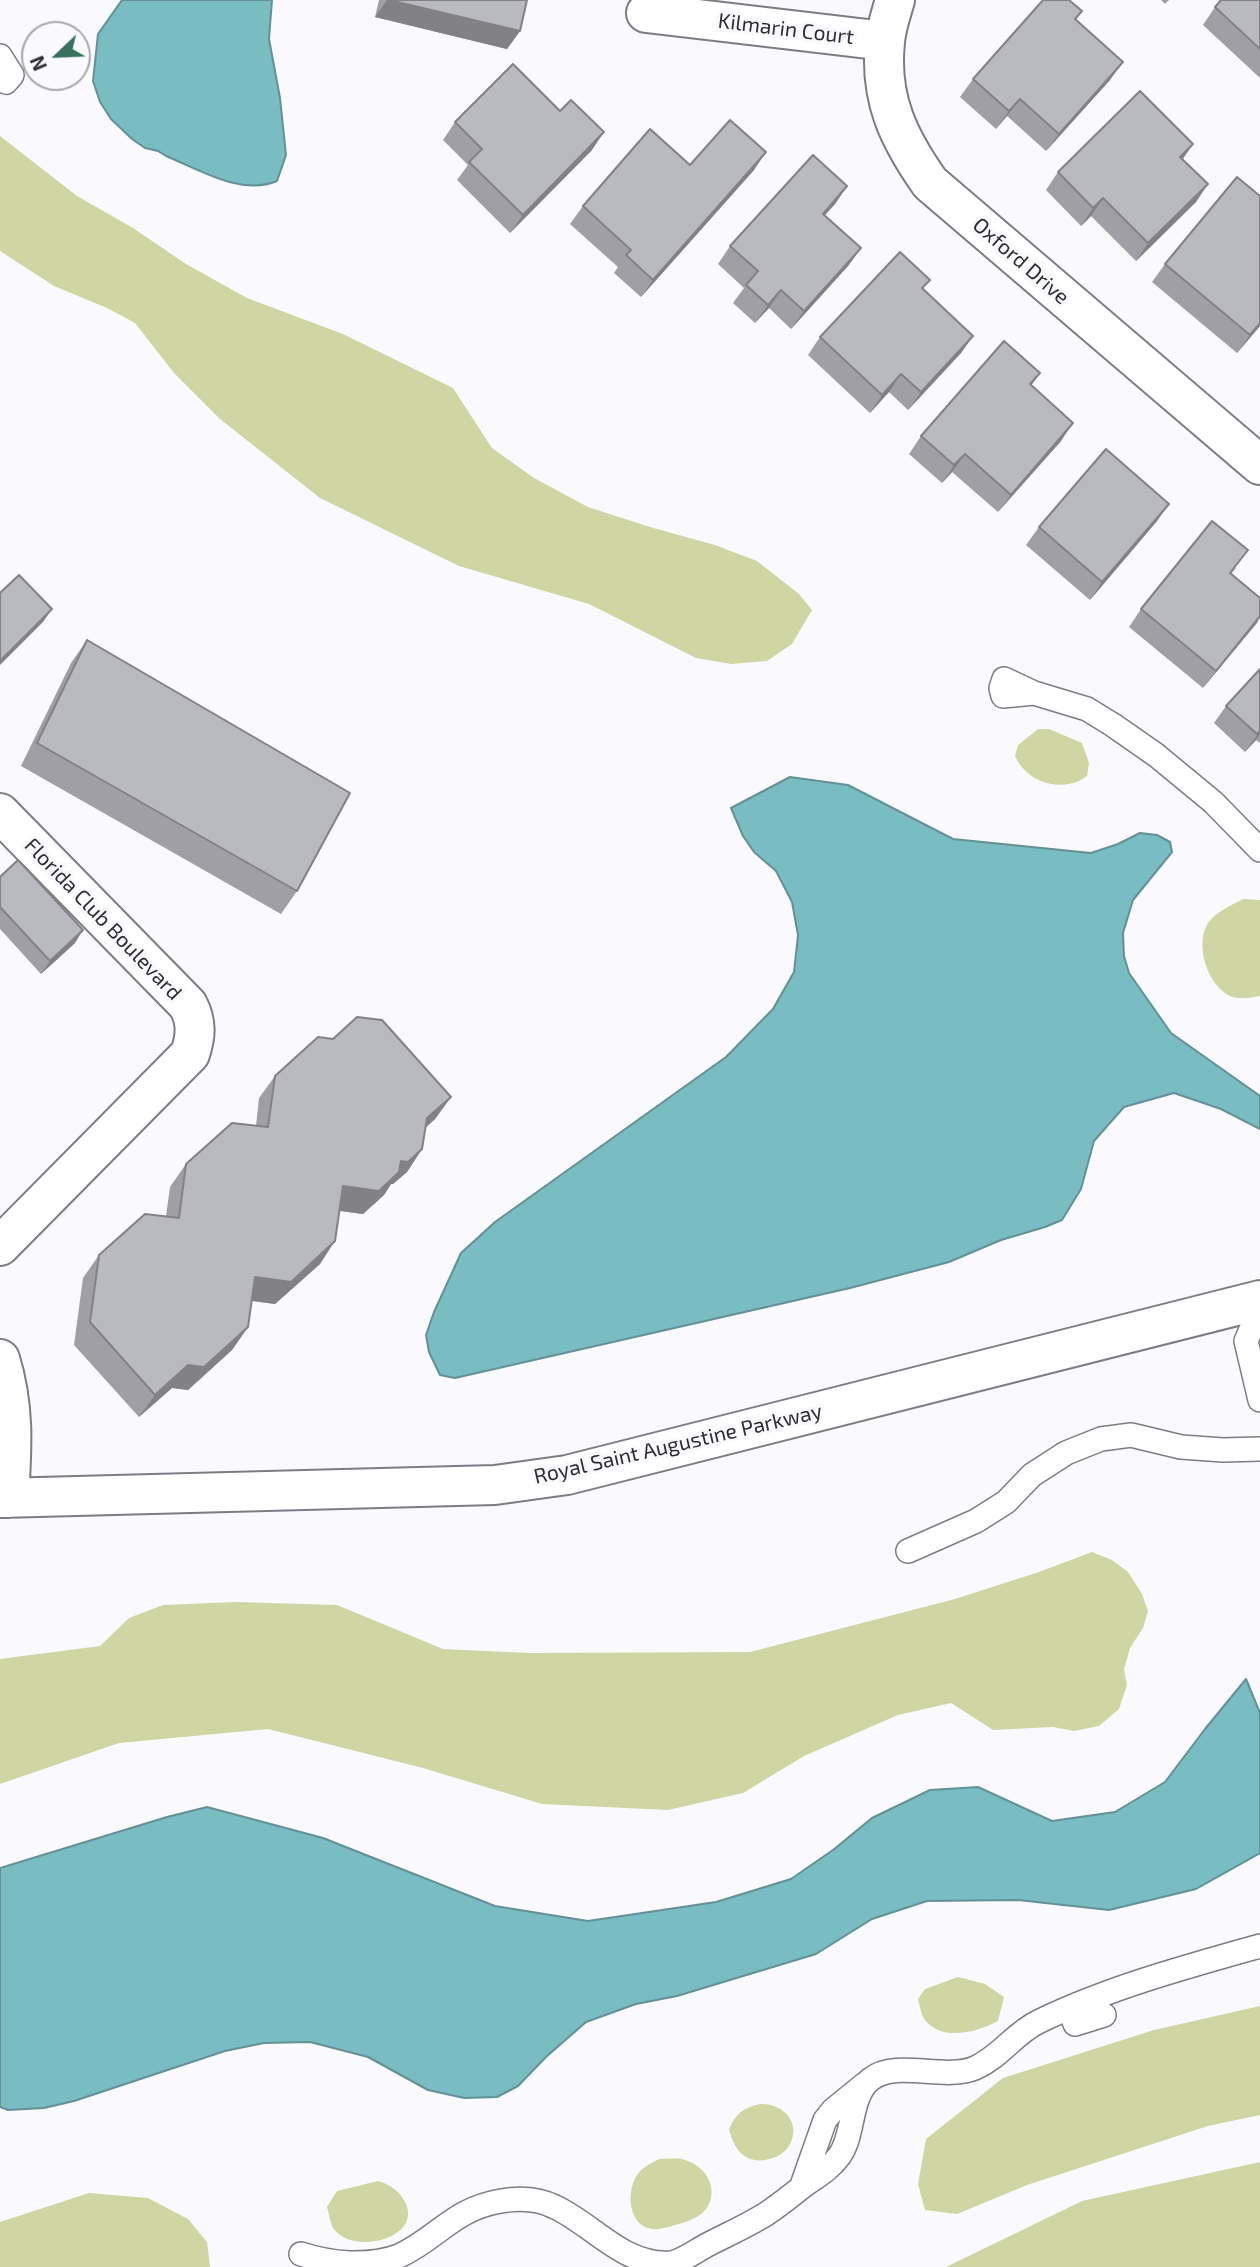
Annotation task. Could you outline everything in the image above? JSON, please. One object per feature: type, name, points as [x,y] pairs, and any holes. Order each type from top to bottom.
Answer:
[{"type":"street","name":"Oxford Drive","points":[[895,0],[885,41],[884,72],[891,113],[906,149],[930,183],[1260,465]]},
{"type":"street","name":"Kilmarin Court","points":[[646,13],[885,41]]},
{"type":"street","name":"Florida Club Boulevard","points":[[0,813],[188,1005],[194,1016],[196,1038],[190,1054],[0,1246]]},
{"type":"street","name":"Royal Saint Augustine Parkway","points":[[4,1498],[495,1485],[567,1475],[1260,1300]]},
{"type":"street","points":[[0,1359],[7,1380],[13,1430],[4,1498]]},
{"type":"lane","points":[[0,56],[12,75],[6,82],[0,80]]},
{"type":"lane","points":[[1034,693],[1087,709],[1113,725],[1213,802],[1260,850]]},
{"type":"lane","points":[[1260,1308],[1246,1341],[1260,1400]]},
{"type":"lane","points":[[908,1551],[976,1521],[1006,1502],[1032,1475],[1066,1453],[1101,1438],[1131,1435],[1181,1447],[1223,1451],[1260,1449]]},
{"type":"lane","points":[[301,2254],[327,2262],[383,2262],[401,2256],[472,2208],[520,2199],[557,2207],[605,2244],[639,2263],[657,2266],[673,2264],[765,2215],[826,2171],[841,2153],[850,2133],[860,2095],[870,2079],[887,2071],[947,2073],[974,2068],[1003,2050],[1034,2024],[1101,2006],[1204,1961],[1255,1952]]},
{"type":"green space","points":[[0,136],[77,196],[133,228],[186,264],[247,298],[343,334],[453,388],[492,448],[534,478],[588,507],[715,545],[757,561],[799,594],[812,610],[792,644],[767,661],[731,664],[696,658],[589,604],[459,566],[320,498],[220,419],[174,373],[135,323],[54,286],[0,251]]},
{"type":"green space","points":[[1038,729],[1049,729],[1082,743],[1089,763],[1087,776],[1078,781],[1057,785],[1046,783],[1028,773],[1015,756],[1018,745]]},
{"type":"green space","points":[[1243,899],[1260,900],[1260,996],[1235,998],[1220,989],[1214,981],[1205,962],[1203,941],[1204,932],[1211,919]]},
{"type":"green space","points":[[1092,1552],[1112,1560],[1128,1572],[1142,1594],[1148,1611],[1143,1628],[1130,1648],[1124,1669],[1127,1685],[1119,1709],[1099,1726],[1074,1731],[1053,1727],[993,1730],[951,1703],[898,1715],[804,1756],[743,1793],[668,1810],[542,1804],[423,1768],[268,1729],[119,1743],[0,1784],[0,1659],[100,1646],[129,1618],[163,1605],[237,1602],[337,1605],[443,1649],[529,1653],[750,1652],[955,1599]]},
{"type":"green space","points":[[958,1977],[985,1984],[1004,1997],[998,2021],[981,2029],[950,2033],[932,2027],[925,2020],[918,1999],[925,1989]]},
{"type":"green space","points":[[1260,2006],[1260,2115],[1208,2126],[1027,2185],[957,2214],[925,2210],[918,2184],[926,2139],[1003,2078],[1154,2030]]},
{"type":"green space","points":[[760,2104],[776,2107],[788,2116],[792,2122],[793,2137],[781,2154],[770,2159],[757,2160],[740,2152],[729,2130],[740,2112]]},
{"type":"green space","points":[[659,2159],[681,2159],[697,2165],[708,2177],[712,2192],[707,2208],[698,2216],[687,2222],[652,2229],[638,2222],[634,2215],[631,2190],[639,2172]]},
{"type":"green space","points":[[1260,2162],[1260,2267],[946,2267],[1082,2201]]},
{"type":"green space","points":[[378,2181],[395,2189],[404,2199],[408,2216],[404,2226],[382,2240],[355,2241],[342,2236],[333,2228],[327,2207],[337,2191]]},
{"type":"green space","points":[[89,2193],[148,2198],[188,2219],[207,2242],[210,2267],[0,2267],[0,2222]]},
{"type":"water","points":[[122,0],[272,0],[269,39],[280,98],[286,155],[277,181],[249,185],[207,174],[158,151],[145,148],[111,119],[100,102],[93,81],[98,34]]},
{"type":"water","points":[[790,777],[848,785],[953,839],[1091,853],[1140,833],[1157,835],[1170,842],[1172,852],[1133,900],[1123,933],[1124,956],[1129,973],[1171,1033],[1260,1096],[1260,1129],[1221,1109],[1174,1093],[1124,1107],[1094,1141],[1081,1189],[1062,1220],[1045,1227],[1001,1240],[949,1262],[850,1288],[455,1378],[440,1375],[429,1352],[426,1335],[461,1253],[495,1222],[726,1057],[773,1009],[794,972],[798,935],[792,902],[776,871],[754,852],[743,836],[731,808]]},
{"type":"water","points":[[1246,1679],[1260,1713],[1260,1853],[1196,1889],[1109,1910],[1018,1900],[927,1901],[872,1919],[816,1954],[677,1996],[636,2004],[586,2022],[518,2086],[497,2097],[464,2098],[428,2090],[368,2057],[310,2042],[264,2043],[225,2051],[74,2101],[44,2108],[8,2110],[0,2107],[0,1868],[207,1807],[323,1838],[495,1906],[588,1921],[716,1902],[791,1879],[833,1850],[872,1818],[930,1790],[978,1787],[1052,1821],[1115,1812],[1165,1782]]},
{"type":"building","points":[[389,0],[527,0],[520,31]]},
{"type":"building","points":[[1043,0],[1069,0],[1082,11],[1075,19],[1123,62],[1059,134],[1020,99],[1009,111],[973,79]]},
{"type":"building","points":[[1221,0],[1260,0],[1260,49],[1215,7]]},
{"type":"building","points":[[513,64],[560,111],[571,100],[604,132],[523,215],[469,162],[482,149],[455,122]]},
{"type":"building","points":[[1140,91],[1193,144],[1180,157],[1208,184],[1148,243],[1103,198],[1093,208],[1058,172]]},
{"type":"building","points":[[730,120],[766,152],[653,280],[626,255],[631,250],[583,206],[650,129],[690,165]]},
{"type":"building","points":[[813,155],[847,186],[823,214],[861,248],[804,311],[781,290],[768,305],[746,285],[758,271],[730,246]]},
{"type":"building","points":[[1237,177],[1260,196],[1260,323],[1250,335],[1165,264]]},
{"type":"building","points":[[900,252],[930,280],[922,288],[973,336],[921,392],[901,374],[882,395],[820,337]]},
{"type":"building","points":[[1004,341],[1040,373],[1030,384],[1073,423],[1011,495],[965,454],[954,465],[921,436]]},
{"type":"building","points":[[1106,449],[1169,504],[1102,582],[1039,527]]},
{"type":"building","points":[[1212,521],[1248,550],[1230,573],[1260,598],[1260,616],[1216,671],[1141,609]]},
{"type":"building","points":[[19,575],[52,609],[0,661],[0,593]]},
{"type":"building","points":[[87,640],[350,793],[297,891],[37,743]]},
{"type":"building","points":[[1260,669],[1260,731],[1257,734],[1226,706]]},
{"type":"building","points":[[18,860],[83,930],[50,961],[0,907],[0,877]]},
{"type":"building","points":[[357,1017],[382,1020],[451,1097],[427,1118],[422,1149],[408,1162],[401,1161],[399,1172],[379,1191],[343,1186],[335,1241],[291,1282],[255,1277],[248,1327],[204,1367],[188,1365],[155,1395],[90,1322],[99,1255],[145,1214],[179,1218],[186,1164],[232,1123],[268,1127],[275,1076],[318,1037],[333,1039]]}]
